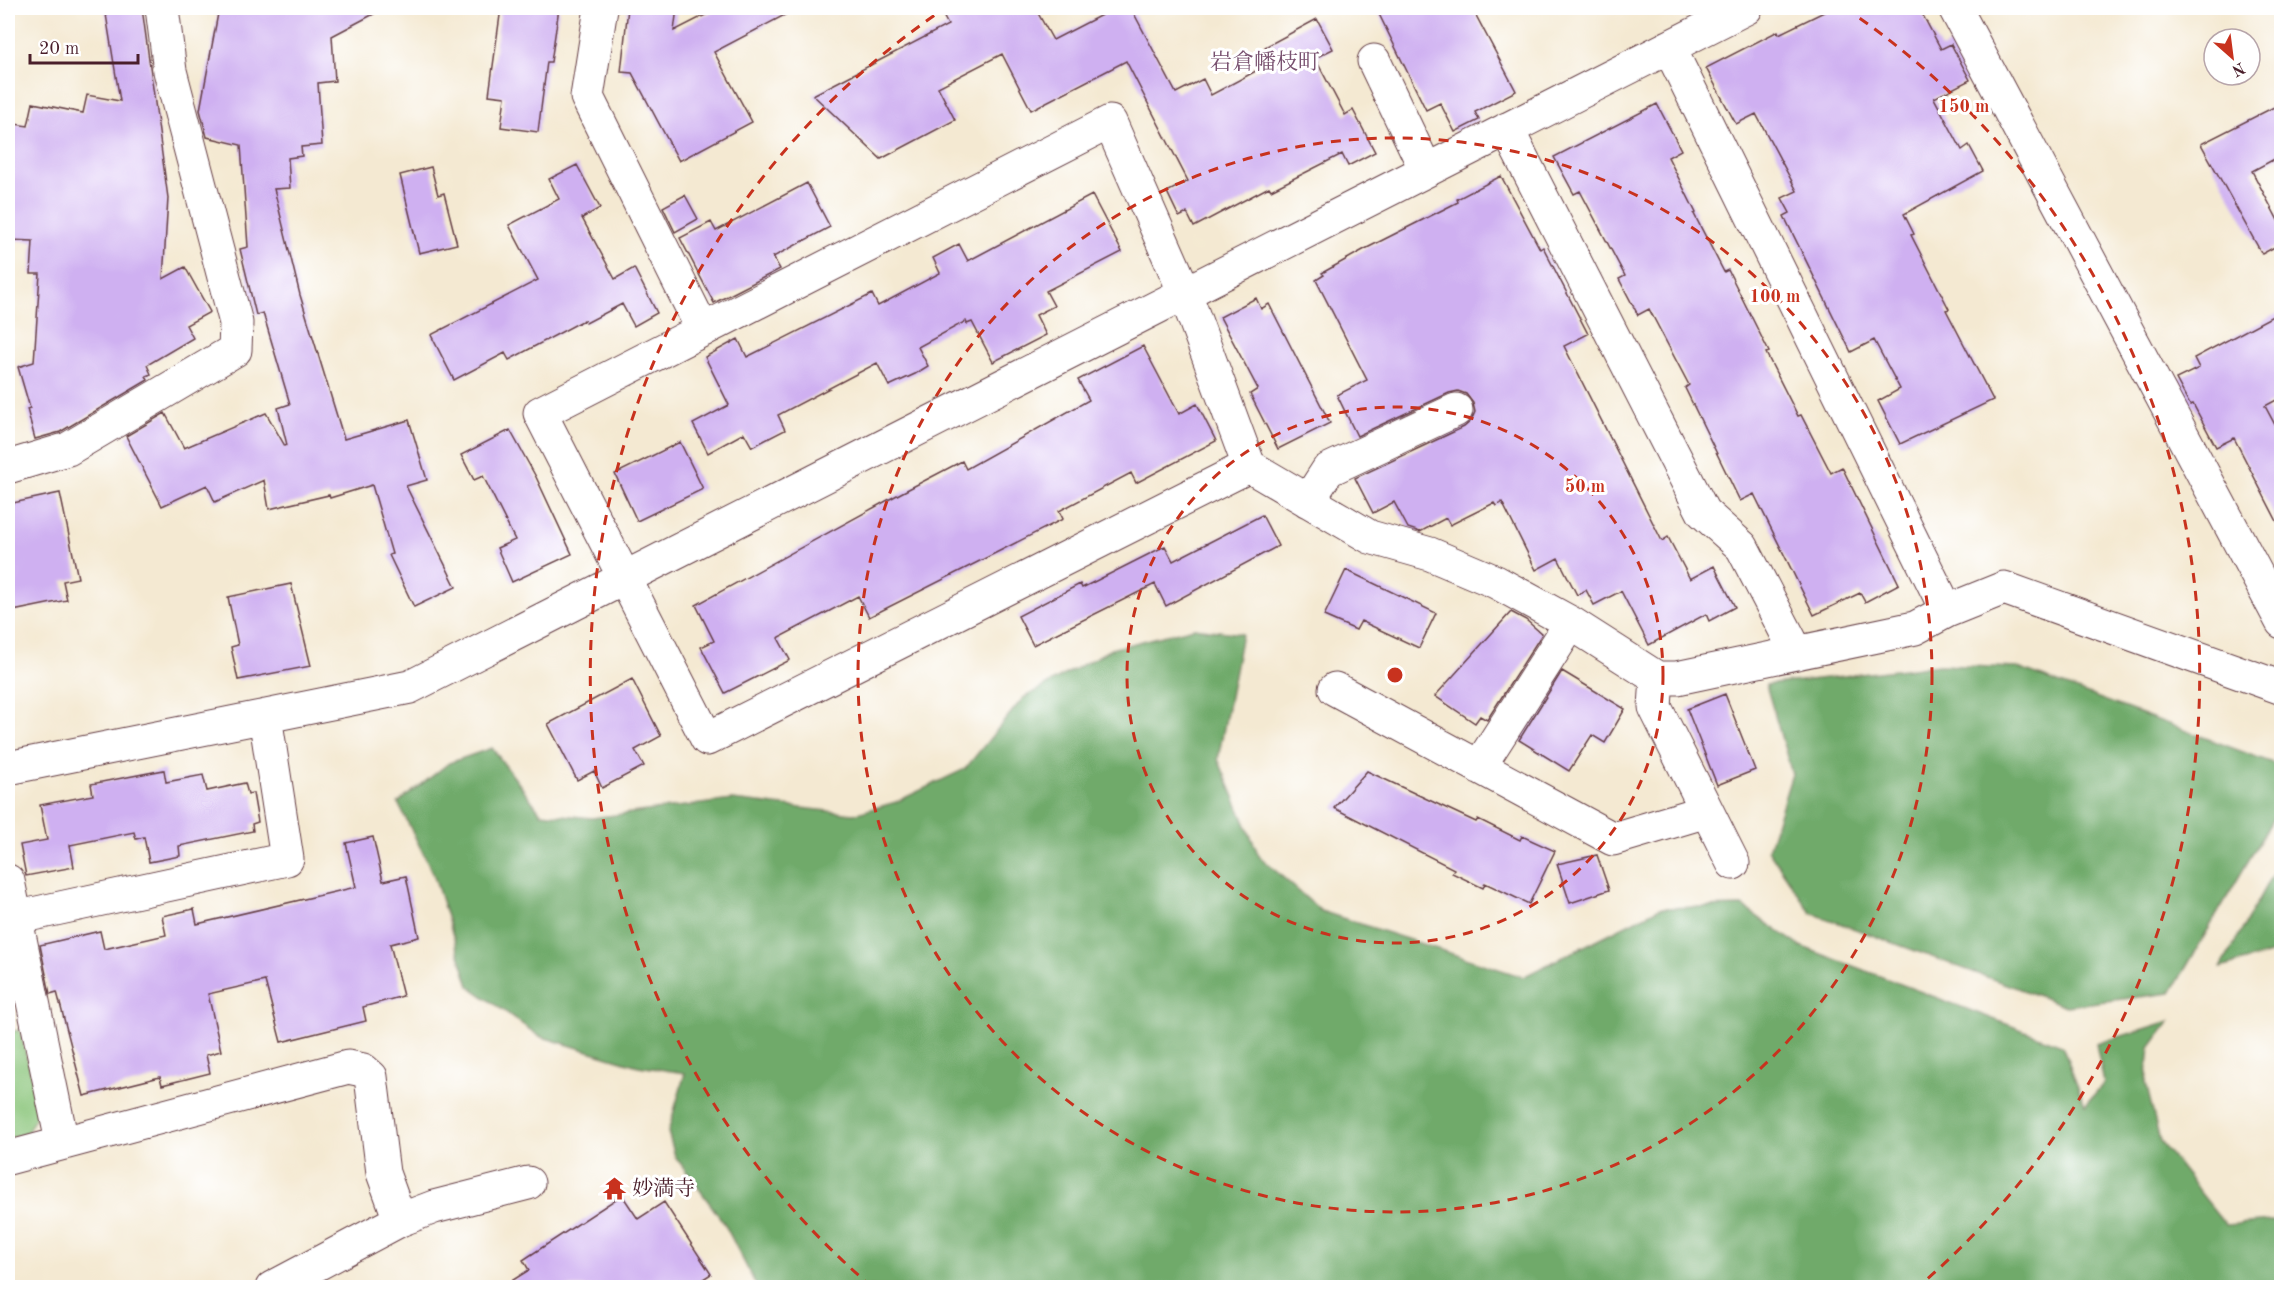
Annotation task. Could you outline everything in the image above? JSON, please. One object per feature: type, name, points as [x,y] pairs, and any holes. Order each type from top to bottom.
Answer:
[{"type":"street","points":[[8,467],[68,449],[235,350],[236,323],[170,71],[162,8]]},
{"type":"street","points":[[601,8],[587,97],[703,330]]},
{"type":"street","points":[[8,768],[410,687],[1746,8]]},
{"type":"street","points":[[1955,8],[2282,622]]},
{"type":"street","points":[[1669,47],[1947,611]]},
{"type":"street","points":[[1374,61],[1426,170]]},
{"type":"street","points":[[1249,466],[707,739],[540,413],[1110,122],[1185,293],[1249,466],[1370,537],[1441,558],[1496,582],[1571,623],[1657,678],[1677,678],[1915,628],[1947,611],[2004,588],[2282,688]]},
{"type":"street","points":[[1507,129],[1703,512],[1742,547],[1797,653]]},
{"type":"street","points":[[1308,501],[1328,470],[1456,410]]},
{"type":"street","points":[[1479,767],[1571,623]]},
{"type":"street","points":[[1657,678],[1655,707],[1733,863]]},
{"type":"street","points":[[1335,689],[1613,839],[1707,811]]},
{"type":"street","points":[[14,918],[287,859],[265,716]]},
{"type":"street","points":[[8,881],[62,1142]]},
{"type":"street","points":[[8,1158],[348,1067],[363,1070],[372,1077],[383,1173],[400,1220]]},
{"type":"street","points":[[272,1287],[400,1220],[434,1207],[528,1183]]},
{"type":"green space","points":[[1194,628],[1242,634],[1218,759],[1259,856],[1321,911],[1523,977],[1660,908],[1742,906],[1800,946],[2062,1045],[2085,1105],[2104,1083],[2096,1044],[2170,1021],[2150,1048],[2146,1083],[2160,1142],[2226,1225],[2281,1220],[2281,1287],[757,1287],[724,1223],[675,1156],[668,1132],[685,1073],[638,1066],[539,1036],[469,986],[433,873],[398,803],[449,763],[492,748],[541,813],[592,818],[732,800],[854,814],[896,802],[965,769],[1023,698],[1111,649]]},
{"type":"green space","points":[[1939,665],[2018,668],[2281,766],[2281,805],[2171,993],[2066,1006],[1811,913],[1768,850],[1792,774],[1766,685]]},
{"type":"green space","points":[[2281,858],[2281,951],[2221,968]]},
{"type":"green space","points":[[20,1030],[40,1109],[27,1133],[8,1139],[8,1032]]},
{"type":"building","points":[[105,8],[142,8],[168,198],[163,279],[185,267],[210,312],[186,325],[193,338],[147,365],[151,374],[146,376],[148,380],[60,432],[35,439],[27,409],[30,408],[18,367],[34,362],[40,274],[31,274],[33,241],[8,240],[8,123],[28,126],[33,103],[83,113],[87,95],[120,101]]},
{"type":"building","points":[[219,8],[385,8],[332,36],[335,81],[318,83],[322,145],[301,147],[302,156],[288,158],[290,188],[274,189],[300,295],[344,439],[409,420],[427,480],[406,486],[456,587],[414,607],[389,555],[392,554],[372,485],[330,498],[329,495],[269,509],[264,480],[215,502],[207,485],[162,506],[126,436],[165,413],[184,448],[266,413],[285,446],[287,445],[278,408],[290,404],[263,313],[256,315],[240,249],[248,247],[241,145],[207,137],[200,110]]},
{"type":"building","points":[[501,8],[559,8],[551,62],[547,62],[538,132],[501,127],[505,97],[489,95]]},
{"type":"building","points":[[628,8],[677,8],[674,31],[719,8],[798,8],[714,52],[752,122],[679,161],[632,73],[621,72]]},
{"type":"building","points":[[939,8],[1035,8],[1053,40],[1115,8],[1131,8],[1176,93],[1203,79],[1211,95],[1273,62],[1265,47],[1317,19],[1333,49],[1315,58],[1345,115],[1353,110],[1375,152],[1348,166],[1342,154],[1271,190],[1269,187],[1194,227],[1187,213],[1179,217],[1167,192],[1188,181],[1126,61],[1031,110],[1002,54],[938,87],[955,120],[881,159],[813,95],[948,25]]},
{"type":"building","points":[[1376,8],[1472,8],[1516,91],[1475,112],[1479,120],[1455,132],[1440,103],[1426,110]]},
{"type":"building","points":[[1832,8],[1919,8],[1941,49],[1951,44],[1970,80],[1934,98],[1962,150],[1969,145],[1983,171],[1904,214],[1914,234],[1911,235],[1949,309],[1946,310],[1993,400],[1900,444],[1878,401],[1900,389],[1874,340],[1851,352],[1784,216],[1790,213],[1782,198],[1797,191],[1756,114],[1736,124],[1706,68],[1778,31],[1779,34]]},
{"type":"building","points":[[2282,103],[2282,155],[2252,171],[2282,228],[2282,243],[2262,254],[2201,144]]},
{"type":"building","points":[[1657,104],[1681,150],[1668,157],[1696,213],[1694,214],[1724,272],[1728,270],[1798,416],[1801,415],[1831,473],[1842,467],[1899,584],[1865,602],[1860,593],[1814,615],[1754,494],[1740,501],[1685,388],[1689,385],[1649,309],[1638,315],[1619,279],[1625,276],[1580,191],[1574,194],[1554,157]]},
{"type":"building","points":[[577,165],[600,208],[582,218],[615,279],[634,268],[657,313],[634,326],[622,304],[586,323],[584,320],[509,360],[505,353],[454,380],[431,335],[538,280],[509,225],[559,199],[549,179]]},
{"type":"building","points":[[431,167],[438,195],[444,193],[457,244],[419,253],[400,175]]},
{"type":"building","points":[[1501,176],[1540,249],[1543,247],[1588,334],[1564,346],[1662,541],[1668,537],[1690,579],[1714,566],[1735,607],[1709,621],[1706,614],[1649,645],[1621,591],[1594,605],[1586,590],[1577,595],[1558,558],[1536,570],[1502,502],[1496,506],[1494,503],[1450,525],[1446,518],[1420,532],[1408,528],[1394,502],[1373,513],[1355,478],[1464,427],[1471,421],[1475,412],[1473,403],[1466,394],[1458,391],[1449,393],[1357,436],[1337,395],[1367,380],[1316,280],[1324,275],[1322,273],[1458,202],[1457,199]]},
{"type":"building","points":[[807,183],[830,227],[773,257],[780,269],[714,303],[680,238],[711,222],[716,231]]},
{"type":"building","points":[[685,195],[698,219],[675,232],[663,207]]},
{"type":"building","points":[[1092,195],[1122,252],[1046,291],[1054,306],[1036,315],[1046,335],[993,362],[972,322],[967,324],[966,321],[918,347],[928,366],[915,374],[889,386],[877,363],[778,415],[785,430],[752,447],[744,433],[708,453],[693,424],[729,405],[705,357],[738,339],[747,357],[872,294],[878,306],[940,273],[933,258],[959,244],[968,261]]},
{"type":"building","points":[[1256,298],[1261,309],[1269,304],[1330,423],[1278,449],[1250,394],[1258,389],[1220,317]]},
{"type":"building","points":[[2282,311],[2282,397],[2265,406],[2282,438],[2282,531],[2234,438],[2216,447],[2193,404],[2190,405],[2176,379],[2199,368],[2194,358]]},
{"type":"building","points":[[1143,346],[1179,414],[1197,404],[1216,441],[1136,483],[1131,473],[1059,511],[1063,519],[869,617],[858,596],[778,638],[790,660],[725,693],[701,647],[714,641],[696,605],[962,461],[966,469],[1089,400],[1078,380]]},
{"type":"building","points":[[510,430],[536,477],[572,554],[512,582],[497,548],[515,540],[483,476],[474,480],[461,455]]},
{"type":"building","points":[[680,442],[703,489],[637,521],[615,474]]},
{"type":"building","points":[[60,493],[78,578],[63,581],[67,600],[8,612],[8,504]]},
{"type":"building","points":[[1262,515],[1278,546],[1166,606],[1155,584],[1033,645],[1018,616],[1080,584],[1082,588],[1165,546],[1173,561]]},
{"type":"building","points":[[1346,570],[1436,613],[1419,648],[1361,621],[1356,630],[1324,616]]},
{"type":"building","points":[[291,584],[311,666],[238,680],[231,647],[238,645],[228,597]]},
{"type":"building","points":[[1511,612],[1526,620],[1542,634],[1487,720],[1480,716],[1475,723],[1435,696]]},
{"type":"building","points":[[1562,671],[1625,709],[1605,743],[1592,735],[1569,771],[1519,740]]},
{"type":"building","points":[[632,679],[661,736],[635,750],[644,766],[602,788],[594,771],[577,780],[548,724]]},
{"type":"building","points":[[1725,694],[1755,770],[1717,785],[1687,709]]},
{"type":"building","points":[[164,770],[166,782],[203,775],[207,791],[245,783],[248,794],[253,793],[258,822],[252,824],[253,831],[179,846],[180,856],[149,862],[144,837],[136,839],[134,832],[70,845],[74,867],[26,876],[20,845],[47,840],[40,805],[93,795],[91,784]]},
{"type":"building","points":[[1367,771],[1476,822],[1478,819],[1520,840],[1522,836],[1555,851],[1529,904],[1485,883],[1483,888],[1452,873],[1454,869],[1334,808]]},
{"type":"building","points":[[373,837],[383,881],[406,876],[419,937],[390,944],[403,996],[363,1007],[366,1021],[281,1042],[265,981],[208,994],[221,1051],[206,1055],[210,1073],[162,1085],[160,1077],[84,1096],[57,992],[50,994],[40,945],[100,931],[104,949],[166,935],[162,916],[194,909],[197,924],[356,887],[346,843]]},
{"type":"building","points":[[1597,855],[1609,890],[1570,903],[1557,864]]},
{"type":"building","points":[[622,1195],[638,1219],[664,1202],[711,1274],[691,1287],[502,1287],[529,1270],[523,1260]]},
{"type":"place","name":"妙満寺","points":[[614,1189]]},
{"type":"district","name":"岩倉幡枝町","points":[[1265,63]]}]
